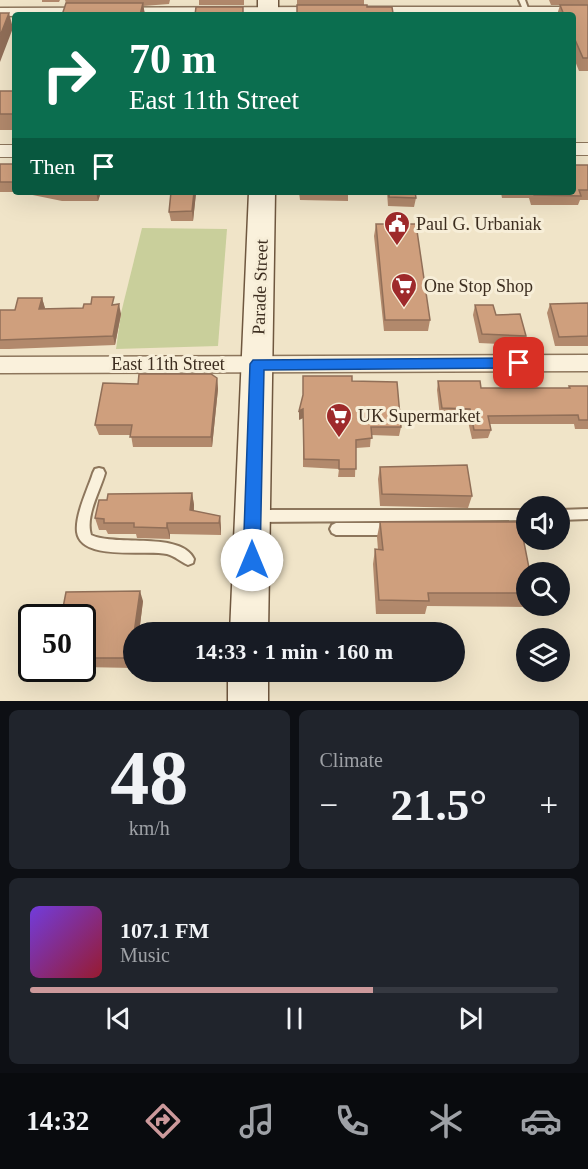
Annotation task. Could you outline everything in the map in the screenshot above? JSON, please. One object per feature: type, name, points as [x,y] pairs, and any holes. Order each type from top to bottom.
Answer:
[{"type":"main road","name":"Parade Street","points":[[249,622],[262,195]]},
{"type":"main road","points":[[248,682],[248,701]]},
{"type":"street","points":[[0,12],[268,9],[347,11],[524,5],[588,11]]},
{"type":"street","name":"East 11th Street","points":[[0,365],[588,363]]},
{"type":"lane","points":[[99,473],[86,519],[83,534],[85,539],[108,546],[170,548],[188,559]]},
{"type":"lane","points":[[570,514],[588,514]]},
{"type":"lane","points":[[252,516],[516,515]]},
{"type":"lane","points":[[336,529],[407,530]]},
{"type":"green space","points":[[142,228],[227,229],[218,346],[116,349],[121,313]]},
{"type":"building","points":[[66,3],[143,3],[141,12],[63,12]]},
{"type":"building","points":[[297,5],[367,5],[367,7],[392,7],[393,12],[297,12]]},
{"type":"building","points":[[560,5],[588,5],[588,58],[583,58],[576,42],[576,12],[563,12]]},
{"type":"building","points":[[196,7],[243,7],[243,12],[195,12]]},
{"type":"building","points":[[0,13],[9,13],[0,36]]},
{"type":"building","points":[[0,91],[12,91],[12,114],[0,114]]},
{"type":"building","points":[[0,164],[12,164],[12,182],[0,182]]},
{"type":"building","points":[[576,165],[588,165],[588,190],[579,190],[581,196],[534,195],[576,195]]},
{"type":"building","points":[[171,195],[194,195],[192,211],[169,212]]},
{"type":"building","points":[[389,195],[416,195],[416,198],[389,197]]},
{"type":"building","points":[[376,224],[416,224],[430,320],[385,320]]},
{"type":"building","points":[[92,297],[114,297],[112,305],[119,304],[113,336],[0,340],[0,310],[15,310],[18,298],[42,298],[39,309],[83,308],[84,304],[91,304]]},
{"type":"building","points":[[588,303],[588,336],[559,337],[550,304]]},
{"type":"building","points":[[475,305],[493,305],[496,315],[520,314],[526,336],[482,334]]},
{"type":"building","points":[[139,374],[211,374],[217,378],[211,437],[130,437],[132,425],[95,425],[103,383],[138,384]]},
{"type":"building","points":[[303,376],[352,376],[352,381],[397,382],[401,427],[371,427],[372,438],[356,440],[356,469],[339,469],[339,460],[304,459],[303,409],[299,411],[303,395]]},
{"type":"building","points":[[438,381],[480,381],[481,388],[588,386],[588,420],[579,420],[578,415],[488,416],[491,430],[474,430],[470,409],[442,408]]},
{"type":"building","points":[[467,465],[472,496],[382,494],[380,467]]},
{"type":"building","points":[[192,493],[190,510],[220,516],[219,523],[167,523],[167,528],[134,527],[134,523],[104,523],[104,519],[95,518],[99,500],[107,500],[108,494]]},
{"type":"building","points":[[380,522],[516,522],[516,550],[525,550],[528,562],[516,562],[516,593],[428,593],[429,601],[379,600],[375,549],[383,550]]},
{"type":"building","points":[[140,591],[136,622],[123,622],[123,658],[96,658],[96,604],[64,604],[66,592]]},
{"type":"place","name":"Paul G. Urbaniak","points":[[397,247]]},
{"type":"place","name":"One Stop Shop","points":[[404,309]]},
{"type":"place","name":"UK Supermarket","points":[[339,439]]},
{"type":"route","points":[[252,560],[257,364],[519,363]]}]
